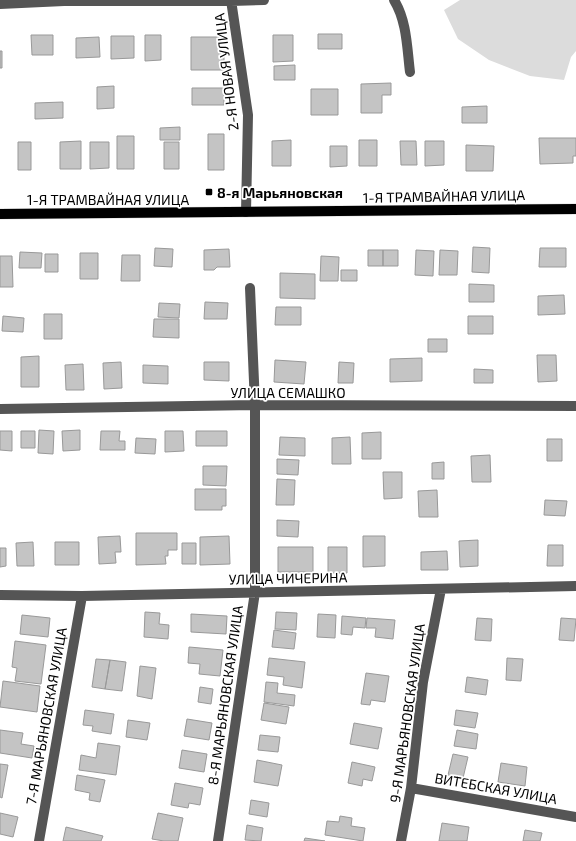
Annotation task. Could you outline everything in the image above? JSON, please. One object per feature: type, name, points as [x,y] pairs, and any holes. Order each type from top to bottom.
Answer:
[{"type":"main road","name":"1-Я ТРАМВАЙНАЯ УЛИЦА","points":[[0,214],[576,209]]},
{"type":"street","points":[[0,4],[64,0],[264,0]]},
{"type":"street","points":[[394,0],[399,8],[404,23],[410,72]]},
{"type":"street","name":"2-Я НОВАЯ УЛИЦА","points":[[231,1],[248,115],[246,212]]},
{"type":"street","name":"8-Я МАРЬЯНОВСКАЯ УЛИЦА","points":[[218,841],[255,592],[255,405],[250,288]]},
{"type":"street","name":"УЛИЦА СЕМАШКО","points":[[0,409],[255,405],[576,406]]},
{"type":"street","name":"УЛИЦА ЧИЧЕРИНА","points":[[0,595],[82,596],[576,586]]},
{"type":"street","name":"9-Я МАРЬЯНОВСКАЯ УЛИЦА","points":[[402,841],[411,788],[423,682],[441,589]]},
{"type":"street","name":"7-Я МАРЬЯНОВСКАЯ УЛИЦА","points":[[39,841],[82,596]]},
{"type":"street","name":"ВИТЕБСКАЯ УЛИЦА","points":[[411,788],[576,816]]},
{"type":"shaded area","points":[[460,0],[576,0],[576,51],[571,57],[564,80],[530,76],[489,60],[458,39],[444,10]]},
{"type":"building","points":[[318,34],[342,34],[342,49],[318,49]]},
{"type":"building","points":[[31,35],[53,35],[53,55],[32,55]]},
{"type":"building","points":[[145,35],[161,35],[161,60],[145,61]]},
{"type":"building","points":[[273,35],[293,35],[293,61],[273,62]]},
{"type":"building","points":[[111,36],[134,36],[134,58],[111,59]]},
{"type":"building","points":[[99,37],[100,57],[76,58],[76,38]]},
{"type":"building","points":[[191,37],[224,37],[224,70],[191,70]]},
{"type":"building","points":[[0,51],[2,51],[2,68],[0,68]]},
{"type":"building","points":[[295,65],[295,80],[274,80],[274,66]]},
{"type":"building","points":[[391,83],[391,95],[382,95],[382,113],[361,113],[361,84]]},
{"type":"building","points":[[114,86],[114,108],[97,109],[97,87]]},
{"type":"building","points":[[192,88],[224,88],[224,105],[192,105]]},
{"type":"building","points":[[311,89],[338,89],[338,115],[311,115]]},
{"type":"building","points":[[63,102],[63,118],[35,119],[35,103]]},
{"type":"building","points":[[487,106],[487,123],[462,123],[462,107]]},
{"type":"building","points":[[180,127],[180,140],[160,140],[160,128]]},
{"type":"building","points":[[208,134],[224,134],[224,170],[208,170]]},
{"type":"building","points":[[117,136],[134,136],[134,169],[117,169]]},
{"type":"building","points":[[539,138],[576,138],[576,156],[573,156],[573,163],[540,164]]},
{"type":"building","points":[[291,140],[291,166],[272,166],[272,141]]},
{"type":"building","points":[[359,140],[377,140],[377,166],[359,166]]},
{"type":"building","points":[[81,141],[81,169],[60,169],[60,142]]},
{"type":"building","points":[[400,141],[416,141],[417,165],[401,165]]},
{"type":"building","points":[[425,141],[444,141],[444,165],[425,166]]},
{"type":"building","points":[[18,142],[31,142],[31,170],[18,170]]},
{"type":"building","points":[[90,142],[109,142],[109,168],[90,169]]},
{"type":"building","points":[[164,142],[179,142],[179,169],[164,169]]},
{"type":"building","points":[[466,145],[494,146],[493,171],[466,171]]},
{"type":"building","points":[[330,146],[347,146],[347,166],[330,167]]},
{"type":"building","points":[[473,247],[490,248],[489,273],[472,272]]},
{"type":"building","points":[[155,248],[173,249],[172,267],[154,266]]},
{"type":"building","points":[[540,248],[566,248],[566,267],[539,267]]},
{"type":"building","points":[[229,249],[230,267],[217,267],[214,270],[204,270],[204,250]]},
{"type":"building","points":[[368,250],[383,250],[383,266],[368,266]]},
{"type":"building","points":[[383,250],[398,250],[398,266],[383,266]]},
{"type":"building","points":[[416,250],[434,251],[433,276],[415,275]]},
{"type":"building","points":[[440,250],[458,251],[457,275],[439,275]]},
{"type":"building","points":[[20,252],[42,253],[41,268],[19,268]]},
{"type":"building","points":[[80,253],[98,253],[98,279],[80,279]]},
{"type":"building","points":[[45,254],[58,254],[58,272],[45,272]]},
{"type":"building","points":[[122,255],[140,255],[140,281],[121,281]]},
{"type":"building","points":[[0,256],[12,256],[13,287],[0,287]]},
{"type":"building","points":[[321,256],[339,257],[338,281],[320,281]]},
{"type":"building","points":[[341,270],[357,270],[357,281],[341,281]]},
{"type":"building","points":[[280,273],[315,274],[315,299],[280,298]]},
{"type":"building","points":[[469,284],[494,285],[494,302],[469,302]]},
{"type":"building","points":[[564,295],[565,314],[538,315],[538,296]]},
{"type":"building","points":[[205,302],[228,303],[227,319],[204,319]]},
{"type":"building","points":[[159,303],[180,304],[179,318],[158,317]]},
{"type":"building","points":[[276,307],[301,307],[301,325],[275,325]]},
{"type":"building","points":[[44,314],[62,314],[62,339],[44,339]]},
{"type":"building","points":[[3,316],[24,318],[23,332],[2,331]]},
{"type":"building","points":[[468,316],[493,316],[493,334],[468,334]]},
{"type":"building","points":[[154,319],[179,319],[179,338],[153,337]]},
{"type":"building","points":[[428,339],[447,339],[447,352],[428,352]]},
{"type":"building","points":[[537,355],[556,355],[557,381],[538,382]]},
{"type":"building","points":[[39,356],[39,387],[21,387],[21,357]]},
{"type":"building","points":[[422,358],[422,381],[390,382],[390,359]]},
{"type":"building","points":[[275,360],[306,362],[304,384],[274,382]]},
{"type":"building","points":[[121,362],[122,388],[104,389],[103,363]]},
{"type":"building","points":[[204,362],[229,362],[229,381],[204,380]]},
{"type":"building","points":[[339,362],[354,363],[353,383],[338,383]]},
{"type":"building","points":[[83,364],[84,390],[66,390],[65,365]]},
{"type":"building","points":[[143,365],[168,366],[168,384],[143,383]]},
{"type":"building","points":[[474,369],[493,370],[493,383],[474,383]]},
{"type":"building","points":[[39,430],[54,431],[53,454],[38,453]]},
{"type":"building","points":[[80,430],[80,450],[63,451],[62,431]]},
{"type":"building","points":[[0,431],[12,431],[12,451],[0,450]]},
{"type":"building","points":[[21,431],[35,431],[35,448],[21,448]]},
{"type":"building","points":[[101,431],[120,431],[119,441],[125,441],[125,450],[100,450]]},
{"type":"building","points":[[165,431],[183,431],[184,451],[165,452]]},
{"type":"building","points":[[196,431],[227,431],[227,446],[196,446]]},
{"type":"building","points":[[381,432],[381,459],[362,459],[362,433]]},
{"type":"building","points":[[280,437],[305,438],[305,456],[279,455]]},
{"type":"building","points":[[350,437],[351,464],[332,464],[332,438]]},
{"type":"building","points":[[136,438],[156,439],[155,454],[135,453]]},
{"type":"building","points":[[547,439],[562,439],[562,461],[547,461]]},
{"type":"building","points":[[490,455],[491,482],[472,482],[471,456]]},
{"type":"building","points":[[277,459],[299,460],[298,475],[277,474]]},
{"type":"building","points":[[444,462],[444,479],[432,479],[432,463]]},
{"type":"building","points":[[203,466],[227,466],[226,486],[203,485]]},
{"type":"building","points":[[383,472],[402,472],[402,498],[384,499]]},
{"type":"building","points":[[277,479],[295,480],[294,505],[276,505]]},
{"type":"building","points":[[195,489],[226,489],[226,506],[222,506],[222,510],[195,510]]},
{"type":"building","points":[[437,490],[438,517],[419,517],[418,491]]},
{"type":"building","points":[[545,500],[567,501],[565,516],[544,515]]},
{"type":"building","points":[[277,520],[299,521],[298,537],[277,536]]},
{"type":"building","points":[[136,533],[177,533],[177,550],[168,550],[168,556],[165,556],[166,564],[136,565]]},
{"type":"building","points":[[120,536],[121,552],[115,552],[116,563],[99,564],[98,537]]},
{"type":"building","points":[[229,536],[230,564],[200,565],[200,537]]},
{"type":"building","points":[[363,536],[385,536],[385,566],[363,567]]},
{"type":"building","points":[[478,540],[478,566],[460,567],[459,541]]},
{"type":"building","points":[[33,542],[34,566],[17,566],[16,543]]},
{"type":"building","points":[[55,542],[79,542],[79,565],[55,565]]},
{"type":"building","points":[[182,543],[196,543],[196,564],[182,564]]},
{"type":"building","points":[[548,545],[563,545],[563,566],[547,566]]},
{"type":"building","points":[[278,547],[313,547],[313,572],[278,572]]},
{"type":"building","points":[[328,547],[347,547],[347,573],[328,573]]},
{"type":"building","points":[[0,548],[6,548],[6,566],[0,567]]},
{"type":"building","points":[[447,551],[448,570],[421,570],[421,552]]},
{"type":"building","points":[[145,612],[160,613],[159,624],[169,625],[168,639],[144,637]]},
{"type":"building","points":[[276,612],[297,613],[296,630],[275,629]]},
{"type":"building","points":[[191,614],[227,616],[226,634],[191,632]]},
{"type":"building","points":[[318,614],[336,615],[335,638],[317,637]]},
{"type":"building","points":[[22,615],[50,618],[48,637],[20,634]]},
{"type":"building","points":[[342,616],[366,618],[365,628],[353,627],[352,635],[341,634]]},
{"type":"building","points":[[367,618],[395,620],[393,639],[375,637],[376,628],[366,628]]},
{"type":"building","points":[[477,618],[492,619],[491,641],[475,640]]},
{"type":"building","points":[[561,618],[576,619],[574,641],[559,640]]},
{"type":"building","points":[[274,630],[296,633],[294,649],[272,647]]},
{"type":"building","points":[[15,641],[46,645],[41,684],[15,681],[17,668],[12,667]]},
{"type":"building","points":[[189,647],[223,650],[220,676],[199,674],[200,664],[188,663]]},
{"type":"building","points":[[269,658],[305,662],[302,688],[283,685],[284,677],[267,675]]},
{"type":"building","points":[[507,658],[523,659],[521,681],[506,680]]},
{"type":"building","points":[[96,659],[110,660],[105,689],[92,687]]},
{"type":"building","points":[[110,660],[126,662],[122,691],[105,689]]},
{"type":"building","points":[[140,666],[156,668],[152,699],[137,696]]},
{"type":"building","points":[[366,673],[389,676],[385,702],[371,700],[370,705],[361,704]]},
{"type":"building","points":[[467,677],[488,680],[486,695],[465,692]]},
{"type":"building","points":[[3,681],[40,686],[37,712],[0,707]]},
{"type":"building","points":[[266,682],[278,683],[277,693],[295,695],[294,706],[264,702]]},
{"type":"building","points":[[200,687],[213,689],[211,704],[198,702]]},
{"type":"building","points":[[264,703],[289,707],[286,724],[261,720]]},
{"type":"building","points":[[85,710],[114,714],[111,734],[92,731],[93,726],[83,725]]},
{"type":"building","points":[[456,710],[478,713],[475,728],[454,725]]},
{"type":"building","points":[[187,719],[212,723],[209,740],[184,736]]},
{"type":"building","points":[[128,720],[150,723],[147,740],[126,737]]},
{"type":"building","points":[[354,723],[382,728],[378,749],[350,744]]},
{"type":"building","points":[[0,730],[23,733],[21,744],[34,746],[32,758],[0,753]]},
{"type":"building","points":[[457,730],[478,734],[476,749],[454,746]]},
{"type":"building","points":[[260,735],[280,737],[278,752],[258,750]]},
{"type":"building","points":[[98,743],[120,746],[116,775],[79,770],[81,755],[96,758]]},
{"type":"building","points":[[182,750],[207,754],[204,772],[179,768]]},
{"type":"building","points":[[453,754],[468,757],[463,778],[448,775]]},
{"type":"building","points":[[257,760],[282,765],[278,786],[254,782]]},
{"type":"building","points":[[352,762],[375,767],[372,781],[363,779],[362,786],[348,783]]},
{"type":"building","points":[[501,763],[527,767],[525,786],[498,782]]},
{"type":"building","points":[[0,764],[8,765],[2,798],[0,797]]},
{"type":"building","points":[[77,775],[105,780],[100,802],[89,800],[90,793],[75,790]]},
{"type":"building","points":[[175,783],[203,788],[200,805],[189,803],[188,808],[171,805]]},
{"type":"building","points":[[251,800],[269,803],[267,817],[249,814]]},
{"type":"building","points":[[0,813],[18,817],[13,837],[0,834]]},
{"type":"building","points":[[158,813],[183,818],[178,841],[152,839]]},
{"type":"building","points":[[340,816],[352,818],[351,826],[365,828],[363,841],[325,835],[327,821],[339,822]]},
{"type":"building","points":[[442,823],[469,827],[467,841],[439,841]]},
{"type":"building","points":[[247,825],[263,828],[261,841],[245,840]]},
{"type":"building","points":[[66,827],[103,836],[101,841],[63,841]]},
{"type":"building","points":[[525,830],[542,833],[540,841],[523,841]]},
{"type":"building","points":[[305,838],[325,841],[304,841]]},
{"type":"place","name":"8-я Марьяновская","points":[[209,192]]}]
